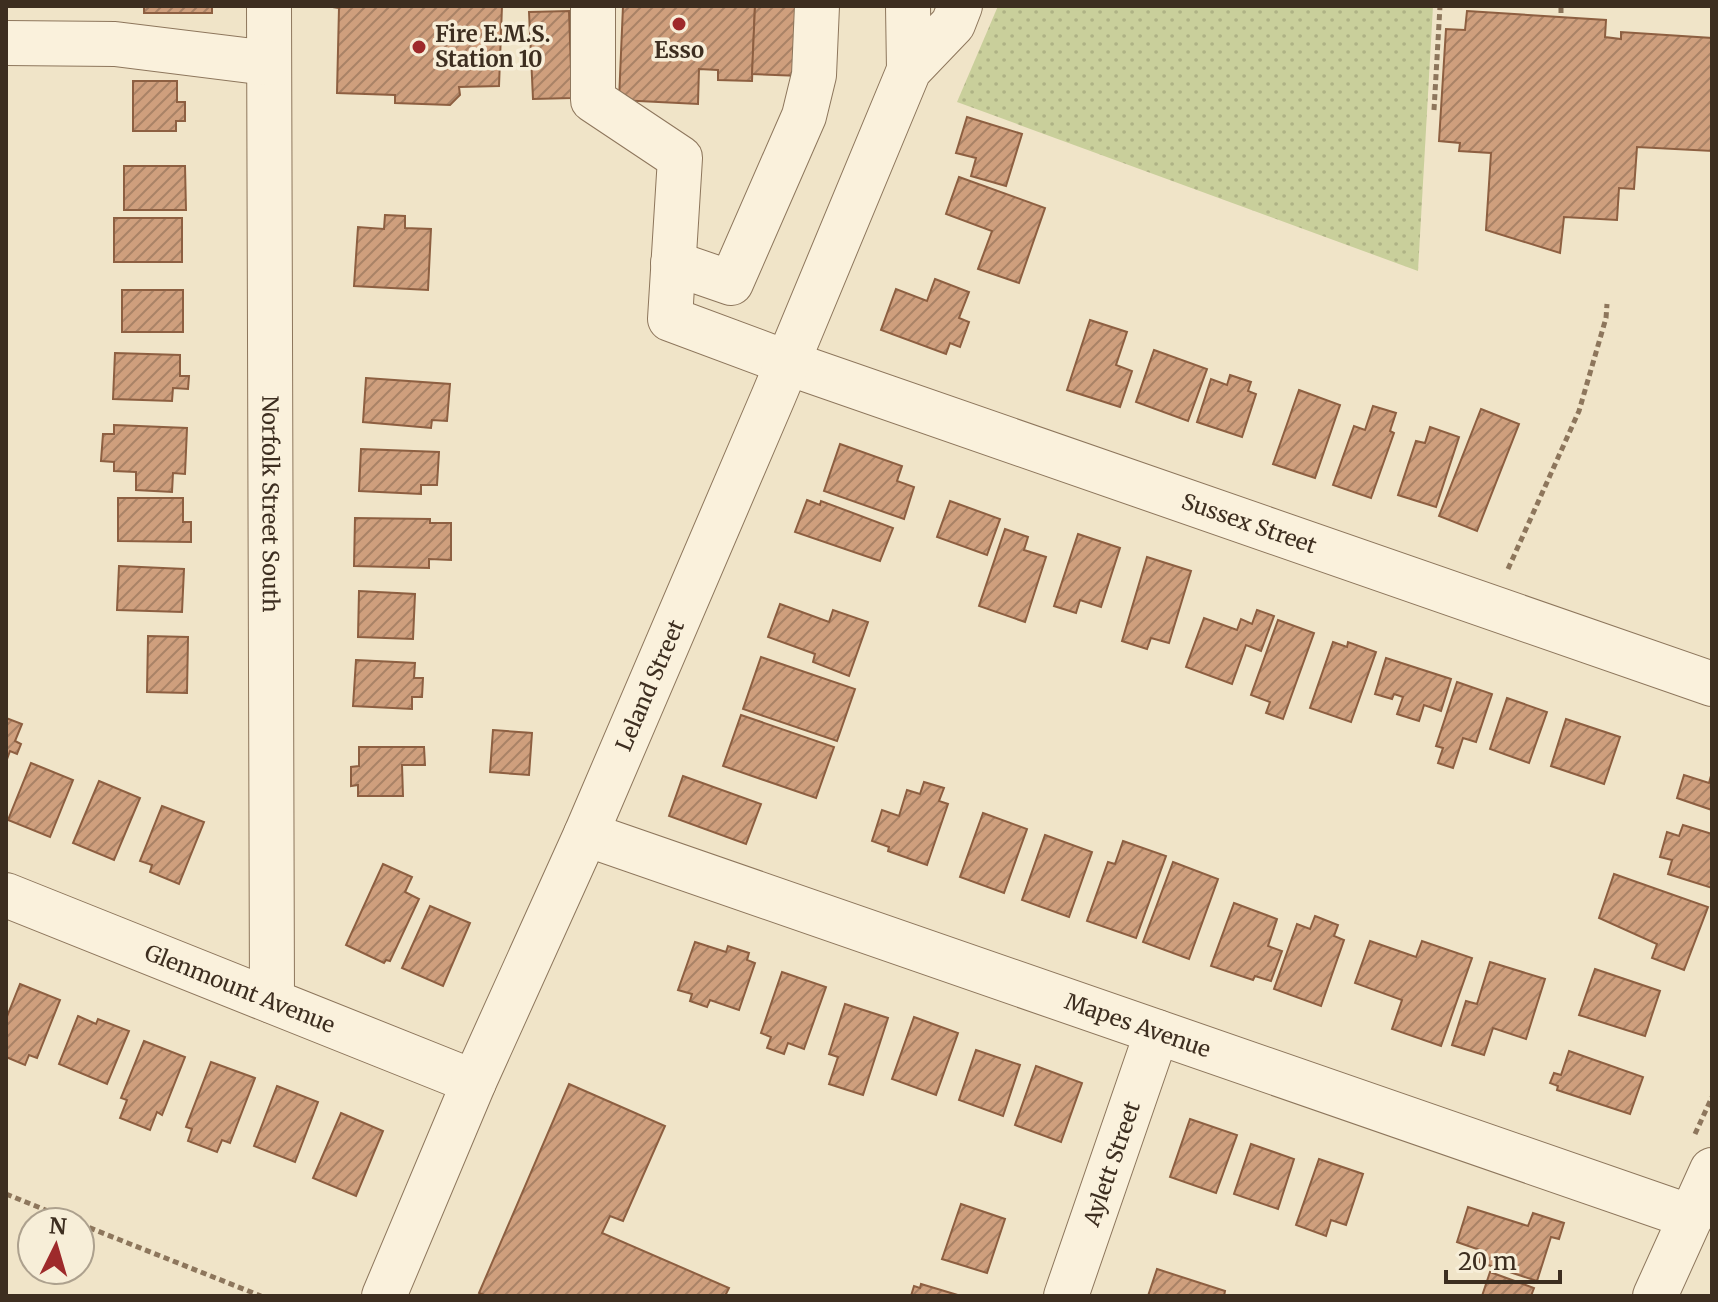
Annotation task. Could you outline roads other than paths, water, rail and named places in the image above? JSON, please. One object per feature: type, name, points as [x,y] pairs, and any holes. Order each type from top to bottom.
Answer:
[{"type":"street","name":"Norfolk Street South","points":[[269,6],[272,1001]]},
{"type":"street","points":[[593,6],[593,100],[680,158],[673,263],[731,283],[804,116],[814,75],[817,6]]},
{"type":"street","name":"Leland Street","points":[[908,6],[909,70]]},
{"type":"street","name":"Leland Street","points":[[384,1296],[474,1082],[586,834],[788,363],[909,70],[953,24],[960,6]]},
{"type":"street","points":[[6,43],[115,44],[268,63]]},
{"type":"street","name":"Sussex Street","points":[[673,263],[670,319],[788,363],[1712,684]]},
{"type":"street","name":"Mapes Avenue","points":[[586,834],[1691,1217]]},
{"type":"street","name":"Glenmount Avenue","points":[[6,895],[474,1082]]},
{"type":"street","name":"Aylett Street","points":[[1066,1296],[1157,1032]]},
{"type":"street","points":[[1655,1296],[1712,1170]]},
{"type":"place","name":"Esso","points":[[679,24]]},
{"type":"place","name":"Fire E.M.S. Station 10","points":[[419,47]]}]
